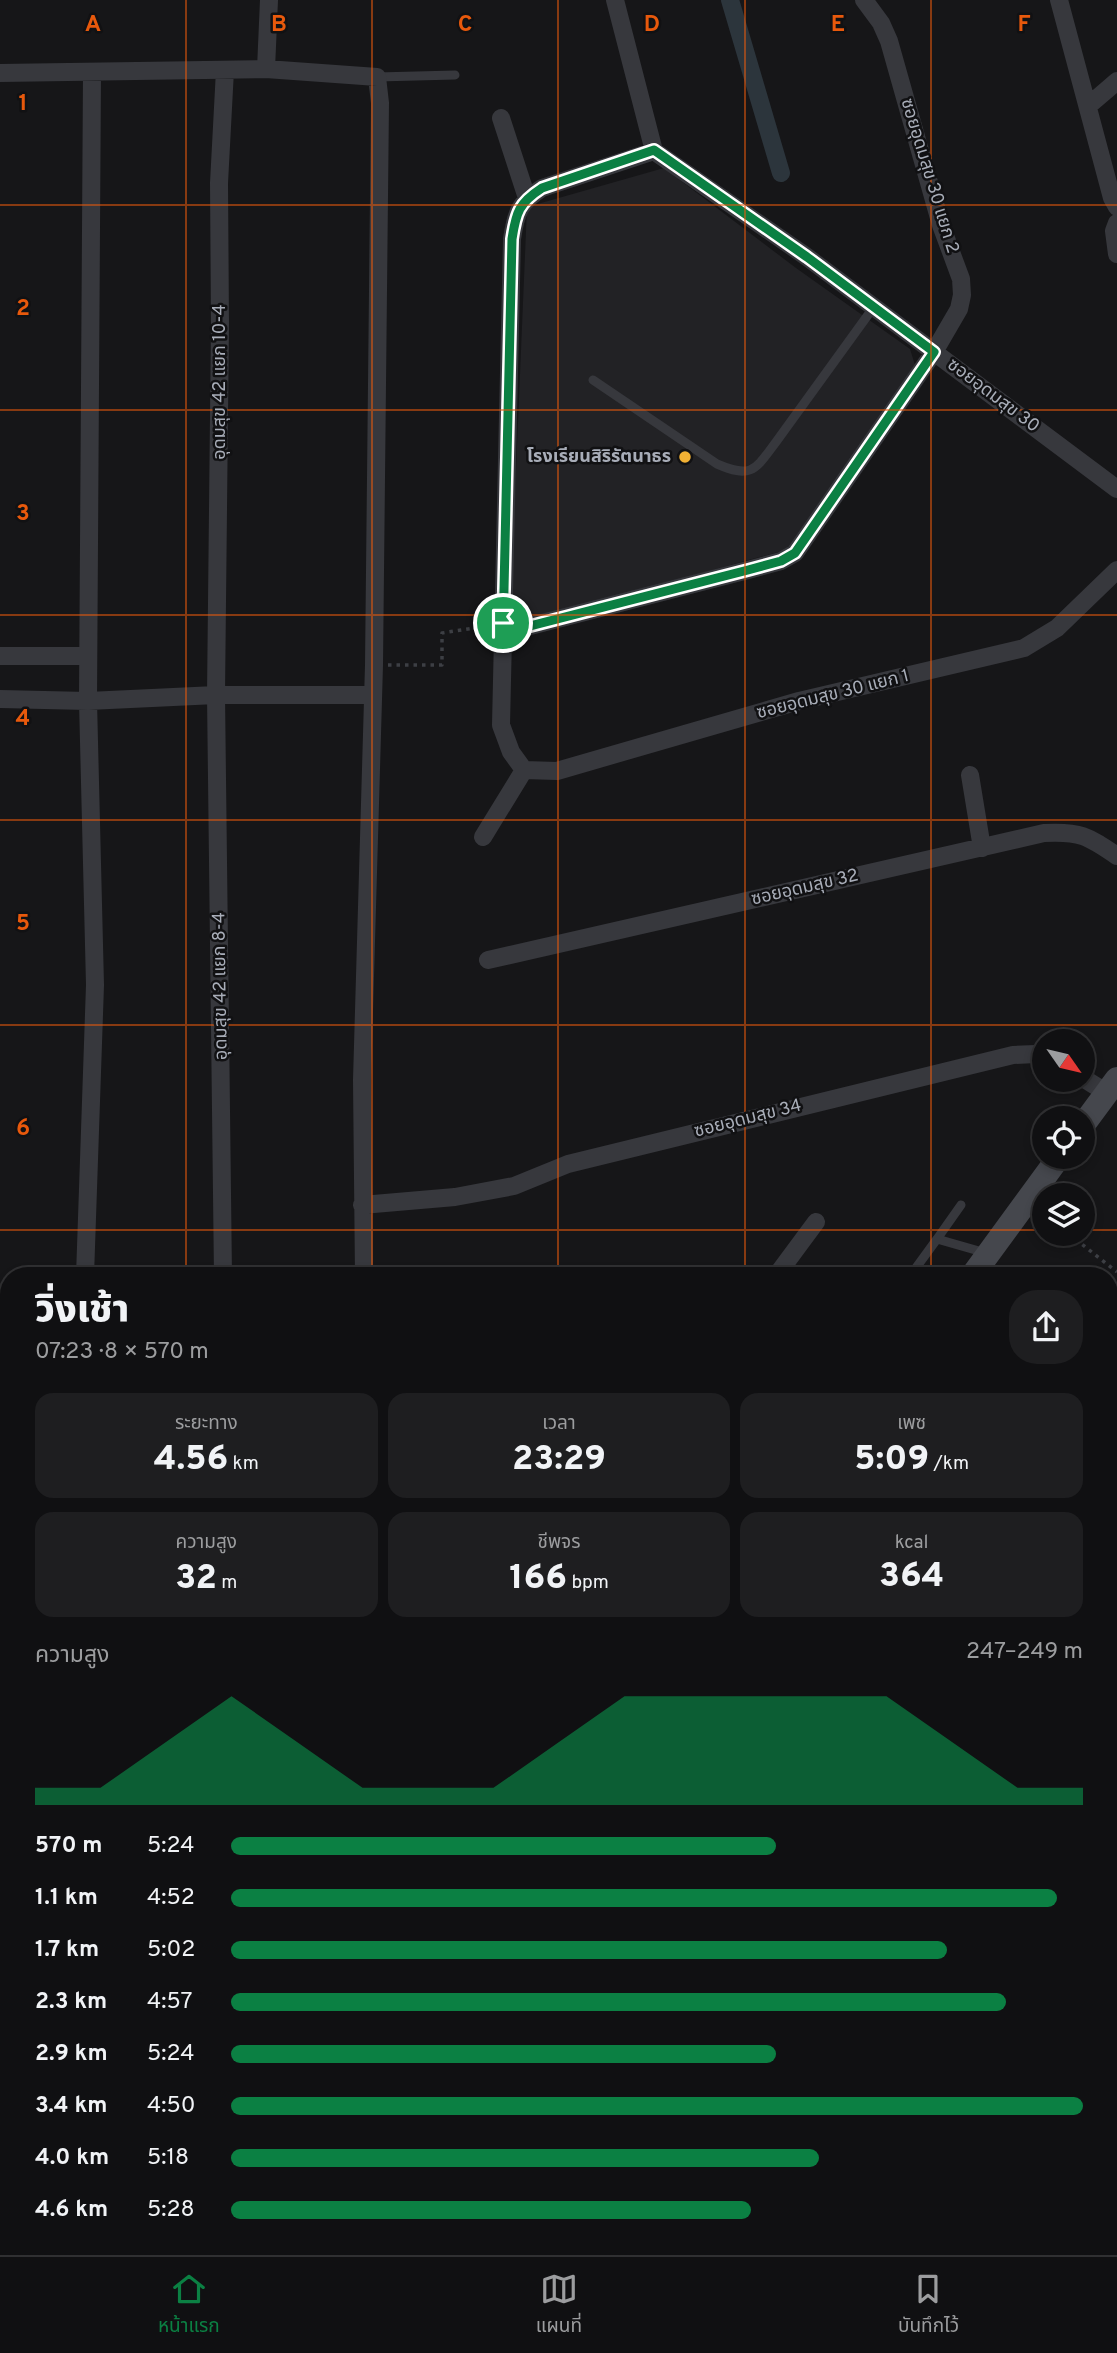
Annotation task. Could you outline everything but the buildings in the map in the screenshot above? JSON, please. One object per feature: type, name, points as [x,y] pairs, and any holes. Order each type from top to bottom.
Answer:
[{"type":"main road","points":[[1095,1109],[1112,1086]]},
{"type":"main road","points":[[979,1267],[1050,1169]]},
{"type":"street","points":[[267,69],[269,0]]},
{"type":"street","points":[[483,837],[524,770],[511,752],[502,726],[512,239],[516,214],[527,198],[542,188],[654,150],[615,0]]},
{"type":"street","name":"ซอยอุดมสุข 30 แยก 2","points":[[503,628],[748,570],[781,561],[795,553],[934,352],[959,309],[961,279],[941,225],[889,41],[881,23],[864,0]]},
{"type":"street","points":[[1059,0],[1112,198],[1117,207]]},
{"type":"street","name":"อุดมสุข 42 แยก 10-4","points":[[216,695],[219,183],[225,69]]},
{"type":"street","points":[[0,73],[267,69],[377,77],[380,103],[374,665],[362,1080],[364,1267]]},
{"type":"street","points":[[85,1267],[95,985],[88,701],[92,73]]},
{"type":"street","points":[[1088,106],[1117,81]]},
{"type":"street","points":[[501,118],[527,198]]},
{"type":"street","name":"ซอยอุดมสุข 30","points":[[654,150],[807,257],[1117,489]]},
{"type":"street","points":[[1117,223],[1114,231],[1117,254]]},
{"type":"street","name":"ซอยอุดมสุข 30 แยก 1","points":[[524,770],[557,771],[799,701],[1024,648],[1056,628],[1117,570]]},
{"type":"street","points":[[0,656],[88,656]]},
{"type":"street","points":[[0,699],[88,701],[216,695],[373,695]]},
{"type":"street","name":"อุดมสุข 42 แยก 8-4","points":[[216,695],[223,1267]]},
{"type":"street","points":[[970,775],[982,848]]},
{"type":"street","name":"ซอยอุดมสุข 32","points":[[488,960],[1044,833],[1070,831],[1090,838],[1117,856]]},
{"type":"street","name":"ซอยอุดมสุข 34","points":[[362,1205],[454,1198],[514,1186],[568,1164],[594,1157],[1013,1055],[1032,1054]]},
{"type":"street","points":[[783,1267],[816,1222]]},
{"type":"lane","points":[[377,77],[455,75]]},
{"type":"lane","points":[[593,380],[717,464],[736,473],[749,471],[760,463],[776,442],[873,308]]},
{"type":"lane","points":[[916,1267],[961,1205]]},
{"type":"lane","points":[[937,1239],[988,1254]]},
{"type":"path","points":[[374,665],[442,665],[442,633],[503,628]]},
{"type":"path","points":[[1084,1246],[1111,1267]]},
{"type":"shaded area","name":"โรงเรียนสิริรัตนาธร","points":[[664,168],[796,268],[910,349],[915,365],[789,549],[527,621],[516,621],[510,614],[527,207]]},
{"type":"waterway","points":[[730,0],[781,173]]},
{"type":"place","name":"โรงเรียนสิริรัตนาธร","points":[[685,457]]},
{"type":"route","points":[[654,150],[807,257],[934,352],[804,544],[795,553],[781,561],[503,633],[503,623],[512,239],[516,214],[527,198],[542,188],[654,150]]}]
